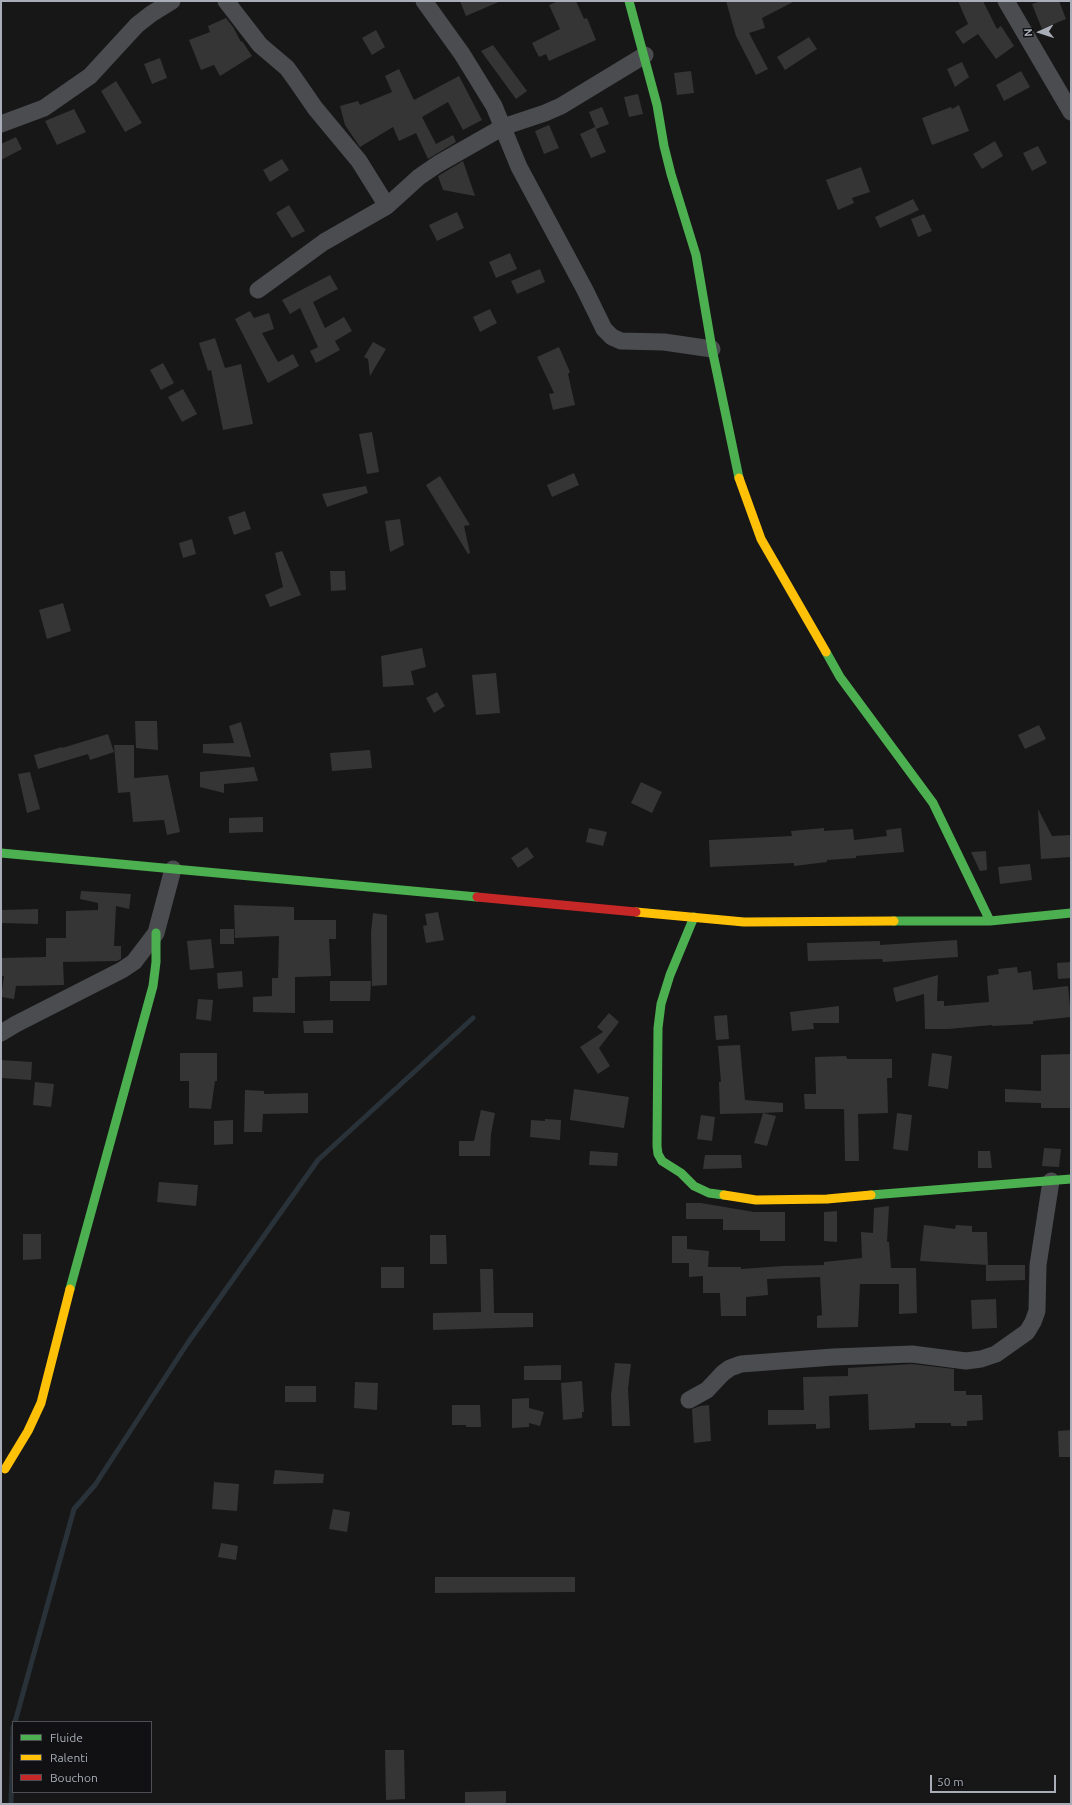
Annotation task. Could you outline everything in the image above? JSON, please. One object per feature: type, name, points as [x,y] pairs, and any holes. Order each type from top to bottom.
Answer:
[{"type":"street","points":[[1,124],[44,108],[90,76],[137,25],[172,1]]},
{"type":"street","points":[[226,1],[260,45],[296,79],[315,108],[359,161],[387,206]]},
{"type":"street","points":[[424,1],[462,54],[494,106],[519,167],[585,290],[604,329],[612,337],[621,341],[664,342],[712,349]]},
{"type":"street","points":[[629,1],[657,105],[664,146],[671,174],[696,255],[712,349],[731,446],[741,488],[761,539],[840,677],[933,803],[990,921]]},
{"type":"street","points":[[1006,1],[1071,112]]},
{"type":"street","points":[[258,290],[324,242],[387,206],[419,177],[503,127],[561,106],[644,55]]},
{"type":"street","points":[[1,853],[744,922],[990,921],[1071,913]]},
{"type":"street","points":[[5,1469],[28,1431],[43,1396],[75,1269],[153,986],[156,962],[156,932],[173,869]]},
{"type":"street","points":[[694,917],[670,975],[661,1004],[658,1028],[657,1146],[658,1154],[662,1161],[681,1173],[694,1186],[709,1193],[756,1200],[827,1199],[1071,1179]]},
{"type":"street","points":[[1,1033],[122,970],[139,956],[156,932]]},
{"type":"street","points":[[689,1400],[707,1390],[730,1368],[741,1364],[904,1354],[966,1361],[981,1359],[1001,1350],[1027,1332],[1037,1311],[1038,1265],[1051,1181]]},
{"type":"building","points":[[460,1],[501,1],[466,16]]},
{"type":"building","points":[[558,1],[576,1],[584,19],[587,18],[596,40],[549,61],[546,54],[539,57],[532,43],[560,29],[549,5]]},
{"type":"building","points":[[726,1],[795,1],[762,18],[765,28],[749,33],[768,69],[756,75],[736,36]]},
{"type":"building","points":[[958,1],[983,1],[997,29],[1001,26],[1014,46],[996,59],[978,34],[963,44],[955,32],[968,24]]},
{"type":"building","points":[[1041,1],[1059,1],[1066,19],[1042,29],[1032,4]]},
{"type":"building","points":[[226,18],[252,56],[220,76],[214,65],[201,70],[189,40],[210,32],[208,26]]},
{"type":"building","points":[[376,30],[385,47],[372,55],[362,38]]},
{"type":"building","points":[[809,37],[817,49],[785,70],[777,57]]},
{"type":"building","points":[[493,45],[527,91],[516,99],[481,51]]},
{"type":"building","points":[[160,58],[167,78],[152,84],[144,64]]},
{"type":"building","points":[[962,62],[969,77],[955,87],[947,69]]},
{"type":"building","points":[[399,69],[414,100],[459,76],[482,120],[463,130],[448,102],[422,117],[436,144],[453,135],[456,142],[428,159],[416,133],[399,141],[393,127],[360,147],[345,125],[340,106],[358,101],[360,105],[392,92],[385,76]]},
{"type":"building","points":[[691,71],[694,93],[677,95],[674,73]]},
{"type":"building","points":[[1021,71],[1030,87],[1004,101],[996,85]]},
{"type":"building","points":[[116,81],[142,123],[125,132],[101,91]]},
{"type":"building","points":[[638,94],[643,114],[629,117],[624,97]]},
{"type":"building","points":[[959,105],[969,131],[932,145],[922,118],[951,107],[952,109]]},
{"type":"building","points":[[602,107],[609,124],[596,129],[589,112]]},
{"type":"building","points":[[74,109],[86,132],[57,145],[45,121]]},
{"type":"building","points":[[549,125],[559,148],[544,154],[535,131]]},
{"type":"building","points":[[595,127],[606,152],[591,158],[580,134]]},
{"type":"building","points":[[16,137],[22,149],[1,160],[1,144]]},
{"type":"building","points":[[995,141],[1003,156],[982,169],[973,154]]},
{"type":"building","points":[[1038,146],[1047,163],[1032,171],[1023,153]]},
{"type":"building","points":[[282,159],[289,170],[270,182],[263,170]]},
{"type":"building","points":[[463,161],[475,196],[443,190],[438,176]]},
{"type":"building","points":[[861,167],[870,192],[852,198],[854,203],[838,210],[826,180]]},
{"type":"building","points":[[913,199],[919,210],[880,228],[875,217]]},
{"type":"building","points":[[289,205],[305,231],[292,238],[276,213]]},
{"type":"building","points":[[457,212],[464,228],[437,241],[429,225]]},
{"type":"building","points":[[924,214],[932,231],[918,237],[911,219]]},
{"type":"building","points":[[510,253],[517,269],[496,278],[489,262]]},
{"type":"building","points":[[540,269],[545,282],[517,294],[511,281]]},
{"type":"building","points":[[330,275],[338,289],[313,302],[325,328],[344,317],[352,331],[335,341],[340,350],[316,363],[310,351],[318,347],[300,308],[290,314],[282,300]]},
{"type":"building","points":[[490,309],[497,323],[480,332],[473,317]]},
{"type":"building","points":[[250,311],[254,318],[269,313],[274,329],[262,333],[278,362],[293,354],[299,366],[268,383],[235,319]]},
{"type":"building","points":[[215,338],[225,368],[241,364],[253,424],[223,430],[211,370],[208,371],[199,343]]},
{"type":"building","points":[[373,342],[386,349],[370,376],[368,359],[364,357]]},
{"type":"building","points":[[559,347],[570,372],[568,374],[575,405],[553,410],[549,394],[554,393],[537,357]]},
{"type":"building","points":[[163,363],[174,383],[161,390],[150,370]]},
{"type":"building","points":[[183,389],[197,414],[182,422],[168,397]]},
{"type":"building","points":[[372,432],[379,472],[367,474],[359,434]]},
{"type":"building","points":[[574,473],[579,485],[552,497],[547,485]]},
{"type":"building","points":[[440,476],[470,525],[464,526],[470,553],[468,554],[426,485]]},
{"type":"building","points":[[366,486],[368,493],[327,507],[322,494]]},
{"type":"building","points":[[245,511],[251,529],[234,535],[228,517]]},
{"type":"building","points":[[400,519],[404,545],[390,552],[385,521]]},
{"type":"building","points":[[192,539],[196,554],[183,558],[179,543]]},
{"type":"building","points":[[282,551],[301,595],[270,607],[265,595],[283,587],[275,553]]},
{"type":"building","points":[[330,571],[345,571],[346,590],[331,591]]},
{"type":"building","points":[[63,603],[71,631],[47,639],[39,610]]},
{"type":"building","points":[[422,648],[426,667],[411,671],[414,685],[383,687],[381,656]]},
{"type":"building","points":[[496,673],[500,713],[476,715],[472,675]]},
{"type":"building","points":[[437,692],[445,706],[434,713],[426,698]]},
{"type":"building","points":[[135,721],[157,721],[158,750],[136,748]]},
{"type":"building","points":[[241,722],[251,757],[203,753],[203,744],[234,743],[229,726]]},
{"type":"building","points":[[1039,725],[1046,739],[1025,749],[1018,735]]},
{"type":"building","points":[[108,734],[114,752],[90,760],[88,754],[38,769],[34,755]]},
{"type":"building","points":[[114,745],[134,745],[134,778],[168,775],[180,832],[167,835],[164,820],[133,822],[130,792],[118,793]]},
{"type":"building","points":[[370,750],[372,768],[332,771],[330,753]]},
{"type":"building","points":[[254,767],[258,781],[224,784],[224,793],[200,787],[200,772]]},
{"type":"building","points":[[30,772],[40,809],[27,813],[18,774]]},
{"type":"building","points":[[641,782],[662,792],[652,813],[631,803]]},
{"type":"building","points":[[1038,809],[1052,836],[1071,835],[1071,857],[1041,859]]},
{"type":"building","points":[[263,817],[263,832],[229,833],[229,818]]},
{"type":"building","points":[[589,828],[607,832],[603,846],[586,842]]},
{"type":"building","points":[[824,828],[824,831],[853,829],[854,840],[887,836],[886,830],[901,828],[904,852],[856,856],[856,858],[827,860],[827,862],[794,866],[794,863],[710,867],[709,840],[792,836],[791,831]]},
{"type":"building","points":[[527,847],[534,857],[518,868],[511,858]]},
{"type":"building","points":[[986,851],[987,870],[980,871],[971,852]]},
{"type":"building","points":[[1030,864],[1032,880],[1000,884],[998,867]]},
{"type":"building","points":[[81,891],[131,894],[129,909],[116,906],[114,946],[121,946],[121,959],[117,961],[63,962],[64,985],[16,986],[14,999],[1,997],[4,976],[1,976],[1,958],[46,957],[46,938],[66,938],[66,911],[98,910],[98,903],[80,899]]},
{"type":"building","points":[[234,905],[294,907],[294,920],[336,920],[336,939],[329,939],[331,976],[295,977],[295,1013],[253,1012],[253,997],[272,996],[272,978],[278,978],[279,936],[235,938]]},
{"type":"building","points":[[38,909],[38,924],[1,923],[1,910]]},
{"type":"building","points":[[438,912],[444,940],[426,943],[423,926],[427,925],[425,914]]},
{"type":"building","points":[[373,913],[387,915],[387,985],[372,986],[371,933]]},
{"type":"building","points":[[220,929],[234,929],[234,944],[220,944]]},
{"type":"building","points":[[211,939],[214,968],[190,970],[187,941]]},
{"type":"building","points":[[957,940],[958,957],[883,962],[882,959],[808,961],[807,943],[880,941],[880,945]]},
{"type":"building","points":[[1071,962],[1071,978],[1058,979],[1057,963]]},
{"type":"building","points":[[1017,967],[1018,973],[1031,971],[1033,990],[1068,986],[1071,1017],[1033,1021],[1033,1024],[925,1029],[924,994],[896,1002],[893,988],[938,975],[937,1001],[944,1001],[944,1006],[989,1002],[987,976],[999,974],[998,969]]},
{"type":"building","points":[[242,971],[243,987],[218,989],[217,973]]},
{"type":"building","points":[[330,981],[371,981],[370,1001],[330,1001]]},
{"type":"building","points":[[198,999],[213,1000],[211,1021],[196,1019]]},
{"type":"building","points":[[839,1006],[839,1023],[813,1023],[814,1029],[792,1031],[790,1012]]},
{"type":"building","points":[[609,1013],[619,1022],[599,1048],[610,1066],[598,1074],[580,1047],[603,1032],[597,1027]]},
{"type":"building","points":[[727,1015],[729,1039],[716,1040],[714,1016]]},
{"type":"building","points":[[333,1020],[333,1033],[304,1033],[303,1021]]},
{"type":"building","points":[[740,1045],[745,1100],[783,1103],[783,1112],[720,1114],[719,1082],[721,1082],[718,1046]]},
{"type":"building","points":[[180,1053],[217,1053],[217,1081],[215,1081],[211,1109],[189,1108],[189,1081],[180,1081]]},
{"type":"building","points":[[932,1053],[952,1056],[948,1089],[928,1086]]},
{"type":"building","points":[[1071,1054],[1071,1108],[1041,1108],[1041,1103],[1005,1102],[1005,1089],[1041,1091],[1041,1055]]},
{"type":"building","points":[[846,1056],[847,1059],[892,1059],[892,1078],[887,1078],[888,1113],[858,1114],[859,1161],[845,1161],[844,1109],[805,1109],[804,1094],[816,1094],[815,1057]]},
{"type":"building","points":[[1,1060],[32,1062],[31,1080],[1,1078]]},
{"type":"building","points":[[35,1082],[54,1084],[51,1107],[33,1105]]},
{"type":"building","points":[[574,1089],[629,1097],[624,1128],[570,1120]]},
{"type":"building","points":[[245,1090],[264,1091],[264,1094],[308,1093],[308,1113],[263,1114],[262,1132],[244,1132]]},
{"type":"building","points":[[481,1110],[495,1113],[491,1134],[490,1156],[459,1156],[459,1141],[474,1141]]},
{"type":"building","points":[[763,1113],[776,1116],[767,1146],[754,1143]]},
{"type":"building","points":[[897,1113],[912,1115],[908,1151],[893,1149]]},
{"type":"building","points":[[701,1115],[715,1117],[712,1141],[697,1139]]},
{"type":"building","points":[[545,1119],[561,1120],[560,1140],[530,1137],[531,1120],[545,1121]]},
{"type":"building","points":[[233,1120],[233,1144],[214,1145],[214,1121]]},
{"type":"building","points":[[1044,1148],[1061,1149],[1059,1167],[1042,1166]]},
{"type":"building","points":[[590,1151],[618,1153],[617,1166],[589,1165]]},
{"type":"building","points":[[978,1151],[990,1151],[992,1168],[978,1168]]},
{"type":"building","points":[[705,1155],[741,1155],[742,1168],[703,1169]]},
{"type":"building","points":[[159,1182],[198,1185],[196,1206],[157,1202]]},
{"type":"building","points":[[686,1203],[701,1203],[754,1212],[785,1212],[785,1241],[760,1241],[760,1230],[723,1230],[723,1219],[686,1219]]},
{"type":"building","points":[[889,1206],[887,1242],[889,1242],[891,1268],[916,1268],[917,1313],[899,1314],[899,1284],[860,1284],[858,1327],[817,1328],[817,1316],[822,1315],[820,1277],[767,1279],[768,1295],[746,1297],[746,1316],[721,1316],[720,1293],[703,1293],[703,1276],[689,1277],[689,1263],[672,1263],[672,1236],[687,1236],[687,1249],[709,1251],[708,1267],[741,1267],[741,1269],[824,1265],[824,1262],[862,1258],[861,1232],[873,1233],[874,1208]]},
{"type":"building","points":[[837,1211],[837,1242],[824,1241],[824,1212]]},
{"type":"building","points":[[924,1225],[955,1229],[956,1225],[972,1226],[972,1232],[987,1232],[988,1265],[920,1261]]},
{"type":"building","points":[[23,1234],[41,1234],[41,1259],[23,1260]]},
{"type":"building","points":[[430,1235],[446,1235],[447,1264],[430,1264]]},
{"type":"building","points":[[986,1265],[1025,1265],[1025,1280],[986,1281]]},
{"type":"building","points":[[381,1267],[404,1267],[404,1288],[381,1288]]},
{"type":"building","points":[[480,1269],[493,1269],[494,1313],[533,1313],[533,1327],[433,1330],[433,1313],[481,1312]]},
{"type":"building","points":[[996,1299],[997,1328],[972,1329],[971,1300]]},
{"type":"building","points":[[615,1363],[631,1364],[628,1389],[630,1426],[612,1426],[611,1395]]},
{"type":"building","points":[[912,1364],[954,1369],[954,1391],[966,1391],[966,1395],[982,1395],[983,1420],[967,1421],[967,1426],[951,1426],[951,1423],[915,1423],[915,1428],[869,1430],[868,1394],[829,1396],[830,1428],[816,1429],[816,1424],[768,1425],[768,1410],[804,1410],[803,1377],[848,1376],[848,1368]]},
{"type":"building","points":[[561,1365],[561,1380],[524,1380],[524,1366]]},
{"type":"building","points":[[582,1381],[584,1412],[582,1412],[582,1418],[563,1420],[561,1383]]},
{"type":"building","points":[[355,1382],[378,1383],[377,1410],[354,1408]]},
{"type":"building","points":[[285,1386],[316,1386],[316,1402],[285,1402]]},
{"type":"building","points":[[529,1398],[529,1408],[544,1412],[540,1426],[529,1423],[529,1427],[512,1428],[512,1399]]},
{"type":"building","points":[[452,1405],[480,1405],[481,1427],[452,1425]]},
{"type":"building","points":[[709,1405],[711,1441],[694,1443],[692,1409]]},
{"type":"building","points":[[1071,1430],[1071,1457],[1059,1457],[1058,1431]]},
{"type":"building","points":[[275,1470],[324,1474],[323,1483],[273,1484]]},
{"type":"building","points":[[214,1482],[239,1484],[237,1511],[212,1509]]},
{"type":"building","points":[[333,1509],[350,1512],[347,1532],[329,1529]]},
{"type":"building","points":[[221,1543],[238,1546],[236,1560],[218,1557]]},
{"type":"building","points":[[435,1577],[575,1577],[575,1592],[435,1593]]},
{"type":"building","points":[[385,1750],[404,1750],[405,1799],[386,1800]]},
{"type":"building","points":[[506,1791],[506,1804],[465,1804],[465,1792]]},
{"type":"waterway","points":[[15,1721],[74,1509],[95,1485],[187,1344],[318,1160],[473,1018]]},
{"type":"waterway","points":[[11,1804],[12,1766]]},
{"type":"traffic: fast","points":[[629,1],[657,105],[664,146],[671,174],[696,255],[712,349],[739,478]]},
{"type":"traffic: fast","points":[[826,652],[840,677],[933,803],[990,921]]},
{"type":"traffic: fast","points":[[1,853],[477,897]]},
{"type":"traffic: fast","points":[[894,921],[990,921],[1071,913]]},
{"type":"traffic: fast","points":[[694,917],[670,975],[661,1004],[658,1028],[657,1146],[658,1154],[662,1161],[681,1173],[694,1186],[709,1193],[724,1195]]},
{"type":"traffic: fast","points":[[70,1289],[153,986],[156,962],[156,933]]},
{"type":"traffic: fast","points":[[871,1195],[1071,1179]]},
{"type":"traffic: slow","points":[[739,478],[761,539],[826,652]]},
{"type":"traffic: slow","points":[[636,912],[744,922],[894,921]]},
{"type":"traffic: slow","points":[[724,1195],[756,1200],[827,1199],[871,1195]]},
{"type":"traffic: slow","points":[[5,1469],[28,1431],[41,1403],[70,1289]]},
{"type":"traffic: jam","points":[[477,897],[636,912]]}]
